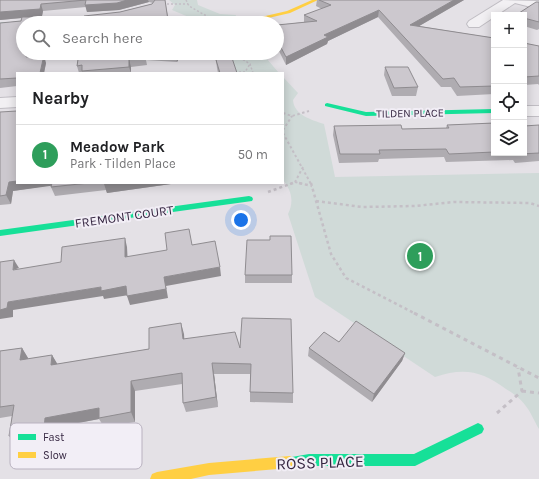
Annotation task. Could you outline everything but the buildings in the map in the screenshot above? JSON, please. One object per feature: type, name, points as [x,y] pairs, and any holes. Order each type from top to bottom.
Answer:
[{"type":"street","points":[[269,16],[288,12],[316,0]]},
{"type":"street","points":[[474,24],[511,0]]},
{"type":"street","points":[[519,0],[539,5]]},
{"type":"street","points":[[107,16],[120,15]]},
{"type":"street","points":[[0,24],[16,23]]},
{"type":"street","points":[[0,103],[16,102]]},
{"type":"street","name":"TILDEN PLACE","points":[[327,105],[366,114],[491,111]]},
{"type":"street","points":[[527,111],[539,111]]},
{"type":"street","name":"FREMONT COURT","points":[[0,233],[249,199]]},
{"type":"street","name":"ROSS PLACE","points":[[157,479],[210,469],[309,460],[415,460],[478,429]]},
{"type":"path","points":[[186,0],[189,6],[206,16]]},
{"type":"path","points":[[159,4],[188,4]]},
{"type":"path","points":[[244,60],[250,64],[253,72]]},
{"type":"path","points":[[232,72],[245,72],[250,64]]},
{"type":"path","points":[[284,113],[292,116],[327,105]]},
{"type":"path","points":[[284,128],[292,116]]},
{"type":"path","points":[[284,135],[310,178],[332,254],[346,278],[539,378]]},
{"type":"path","points":[[295,182],[303,167]]},
{"type":"path","points":[[249,199],[295,182],[312,186]]},
{"type":"path","points":[[316,201],[362,207],[415,206],[454,202],[530,203],[539,206]]},
{"type":"path","points":[[518,367],[522,391]]},
{"type":"path","points":[[478,429],[522,391],[539,393]]},
{"type":"shaded area","points":[[169,0],[197,0],[198,5],[220,14],[236,15],[186,16],[172,10],[175,5]]},
{"type":"shaded area","points":[[221,60],[268,60],[278,72],[236,72]]},
{"type":"shaded area","points":[[284,78],[298,93],[293,100],[297,110],[304,116],[324,124],[335,177],[539,173],[539,429],[529,411],[521,401],[514,394],[489,378],[472,372],[455,372],[435,377],[315,297],[288,214],[291,205],[291,197],[284,182]]},
{"type":"traffic: fast","points":[[0,25],[16,24]]},
{"type":"traffic: fast","points":[[327,105],[366,114],[491,111]]},
{"type":"traffic: fast","points":[[0,233],[249,199]]},
{"type":"traffic: fast","points":[[290,462],[309,460],[415,460],[478,429]]},
{"type":"traffic: slow","points":[[269,16],[288,12],[316,0]]},
{"type":"traffic: slow","points":[[157,479],[209,469],[290,462]]},
{"type":"place","name":"Meadow Park","points":[[420,256]]}]
